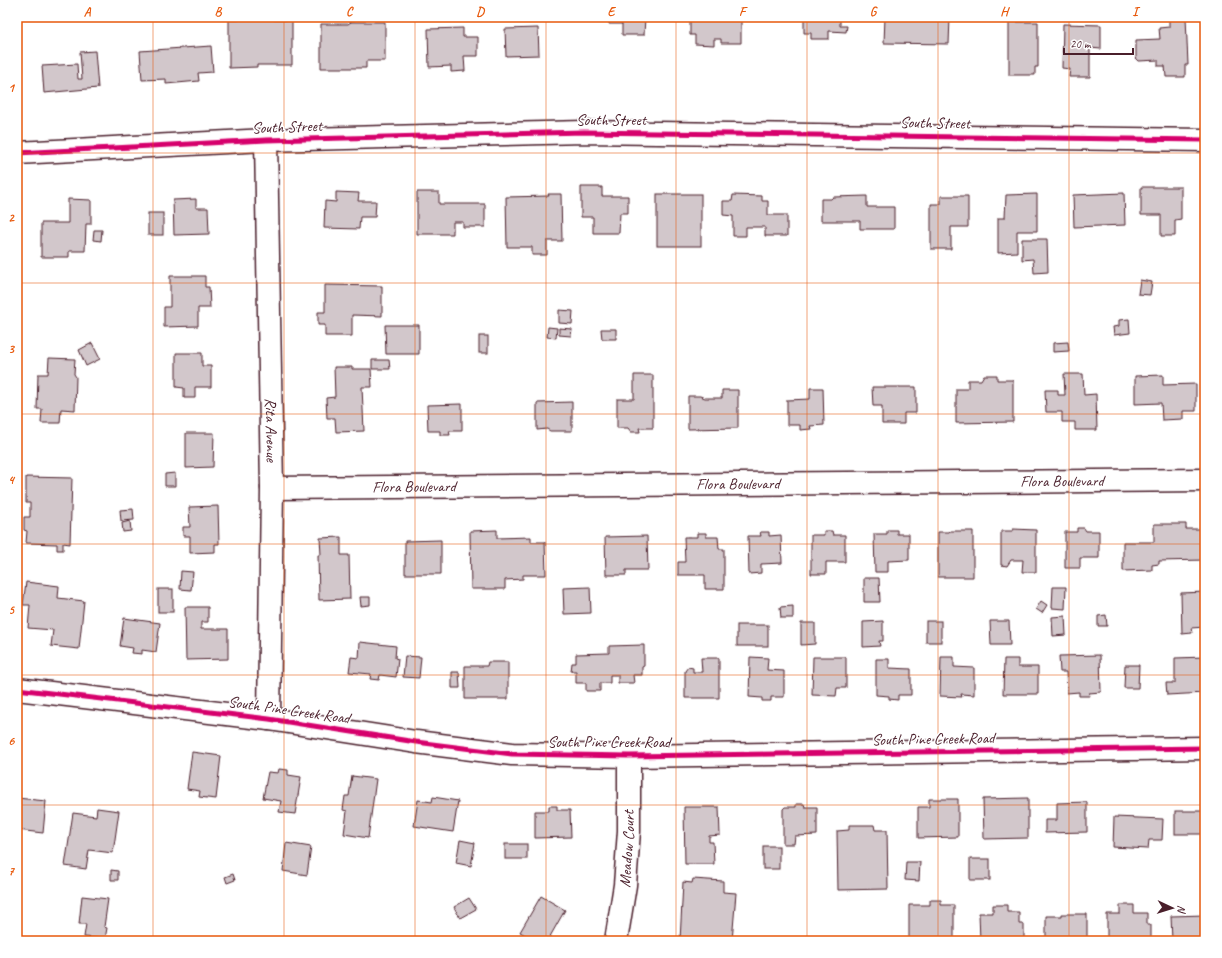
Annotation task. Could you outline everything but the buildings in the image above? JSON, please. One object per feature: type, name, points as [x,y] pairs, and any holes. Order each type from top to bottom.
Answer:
[{"type":"street","name":"South Street","points":[[17,152],[266,140],[584,132],[1205,140]]},
{"type":"street","name":"Rita Avenue","points":[[266,140],[272,488],[269,719]]},
{"type":"street","name":"Flora Boulevard","points":[[272,488],[1205,480]]},
{"type":"street","name":"South Pine Creek Road","points":[[17,689],[269,719],[416,742],[512,754],[629,756],[1205,748]]},
{"type":"street","name":"Meadow Court","points":[[616,941],[625,885],[629,831],[629,756]]},
{"type":"cycle path","points":[[17,153],[266,140],[584,132],[1205,140]]},
{"type":"cycle path","points":[[17,689],[269,719],[416,742],[512,754],[629,756],[1205,748]]}]
